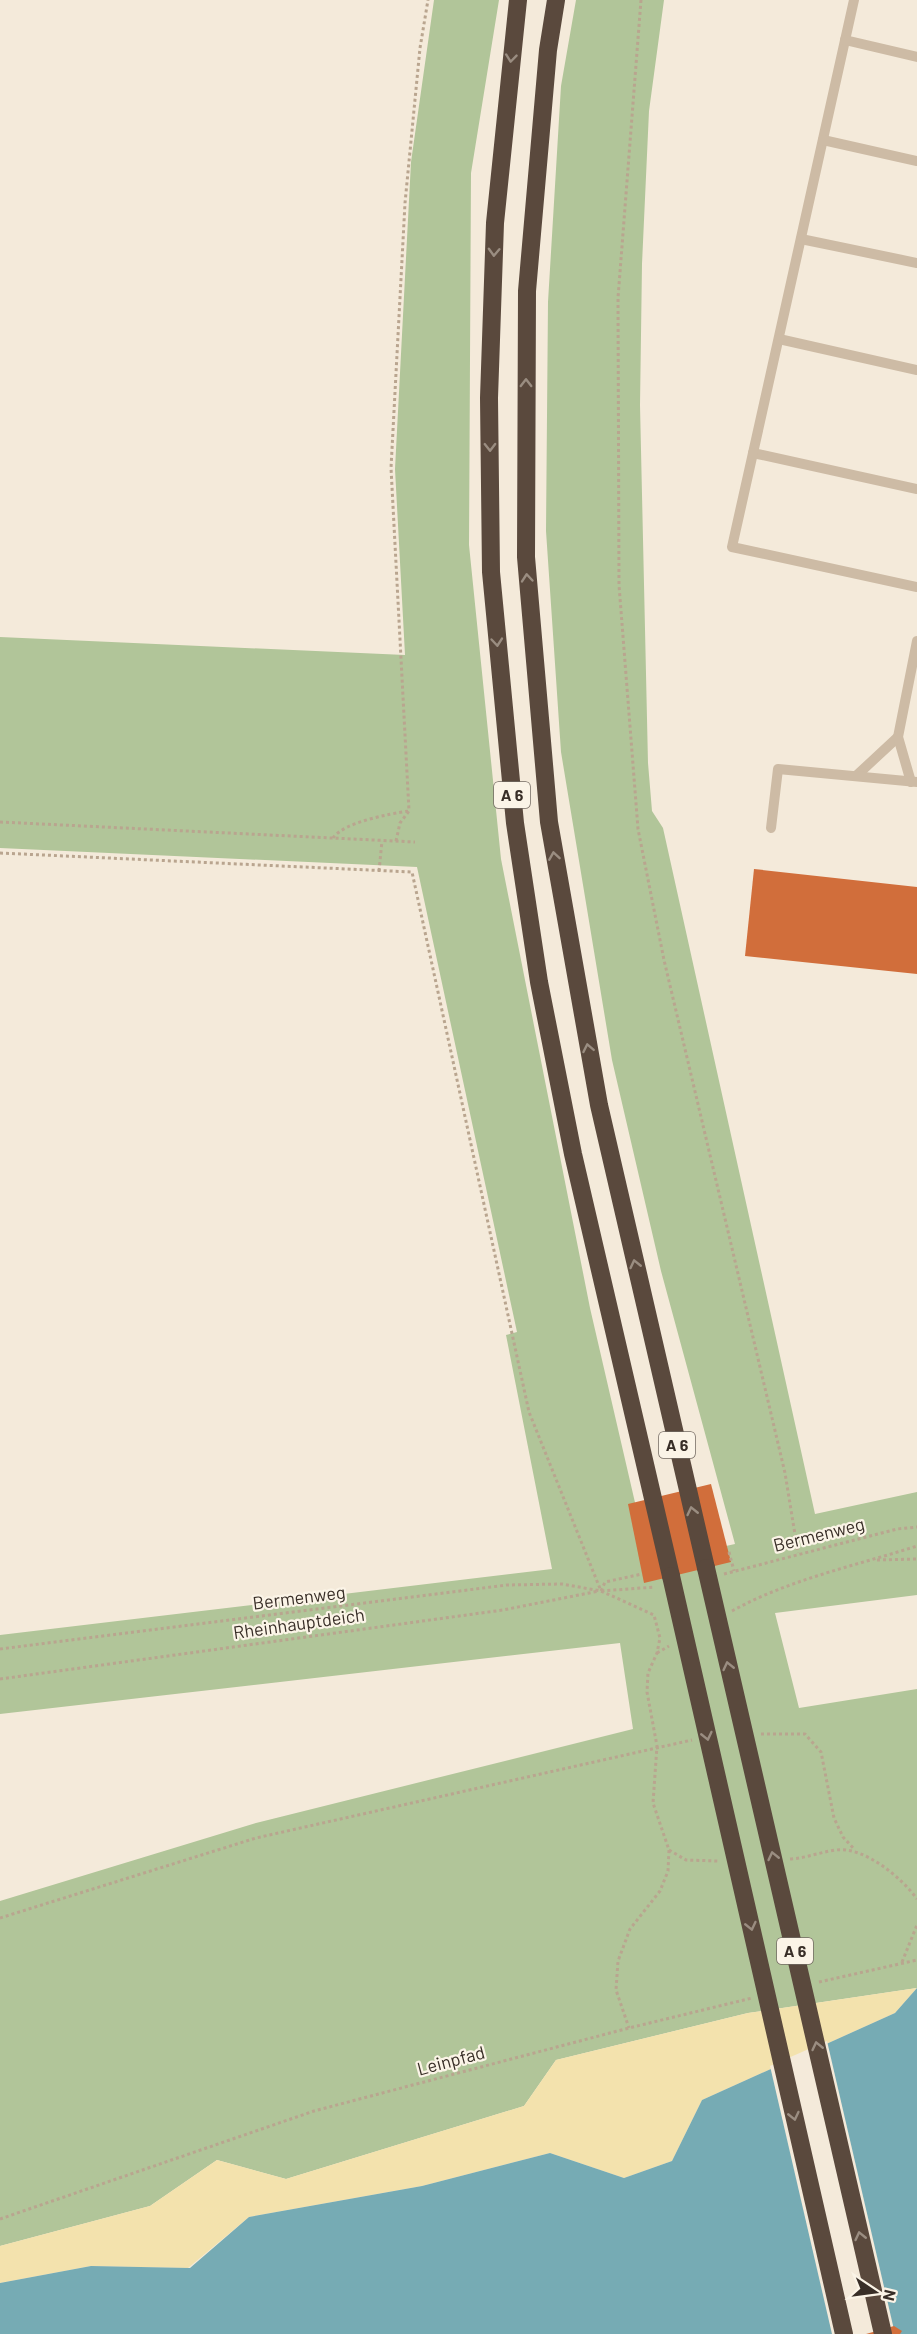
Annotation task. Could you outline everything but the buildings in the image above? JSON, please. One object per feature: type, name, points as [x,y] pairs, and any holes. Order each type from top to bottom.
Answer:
[{"type":"highway","name":"A 6","points":[[518,0],[495,223],[489,398],[491,572],[513,811],[538,982],[573,1154],[844,2334]]},
{"type":"highway","name":"A 6","points":[[556,0],[548,50],[526,291],[526,557],[549,822],[599,1105],[883,2334]]},
{"type":"lane","points":[[854,0],[732,547],[917,587]]},
{"type":"lane","points":[[845,40],[917,57]]},
{"type":"lane","points":[[823,140],[917,161]]},
{"type":"lane","points":[[801,239],[917,263]]},
{"type":"lane","points":[[779,339],[917,370]]},
{"type":"lane","points":[[753,453],[917,489]]},
{"type":"lane","points":[[771,828],[778,768],[914,782],[897,737],[917,641]]},
{"type":"lane","points":[[855,776],[897,737]]},
{"type":"path","points":[[396,842],[400,824],[409,811],[391,468],[405,203],[420,48],[428,0]]},
{"type":"path","points":[[641,0],[618,298],[619,585],[638,829],[693,1084],[785,1473],[798,1553]]},
{"type":"path","points":[[332,838],[338,830],[386,815],[409,811]]},
{"type":"path","points":[[0,822],[415,842]]},
{"type":"path","points":[[379,871],[382,841]]},
{"type":"path","points":[[0,853],[412,872],[529,1412],[600,1591]]},
{"type":"path","name":"Bermenweg","points":[[729,1573],[798,1553],[897,1529],[917,1527]]},
{"type":"path","points":[[759,1597],[795,1582],[917,1546]]},
{"type":"path","points":[[729,1552],[734,1571]]},
{"type":"path","points":[[873,1560],[917,1559]]},
{"type":"path","name":"Rheinhauptdeich","points":[[0,1679],[503,1610],[600,1591],[605,1582],[642,1574]]},
{"type":"path","name":"Bermenweg","points":[[0,1649],[507,1585],[562,1584],[600,1591],[654,1615],[660,1638],[657,1653],[648,1673],[646,1692],[657,1746]]},
{"type":"path","points":[[759,1734],[805,1734],[820,1752],[834,1818],[843,1837],[855,1850],[904,1882],[917,1899]]},
{"type":"path","points":[[0,1918],[256,1838],[695,1739]]},
{"type":"path","points":[[629,2028],[616,1990],[618,1961],[630,1929],[660,1891],[668,1871],[669,1850],[653,1803],[657,1746]]},
{"type":"path","points":[[837,1850],[855,1850]]},
{"type":"path","points":[[902,1962],[917,1925]]},
{"type":"path","points":[[811,1984],[917,1960]]},
{"type":"path","name":"Leinpfad","points":[[0,2220],[314,2111],[629,2028],[754,1998]]},
{"type":"green space","points":[[434,0],[499,0],[471,173],[469,545],[501,859],[590,1308],[649,1563],[735,1544],[661,1271],[612,1060],[561,752],[546,531],[548,302],[561,86],[576,0],[664,0],[649,111],[642,264],[640,405],[648,763],[652,811],[663,828],[815,1514],[917,1492],[917,1595],[775,1613],[799,1708],[917,1689],[917,1988],[748,2013],[556,2060],[524,2106],[286,2179],[217,2160],[150,2206],[0,2246],[0,1901],[256,1823],[633,1729],[620,1643],[0,1714],[0,1635],[552,1569],[506,1335],[517,1332],[417,867],[0,848],[0,637],[405,655],[395,469],[411,162]]},
{"type":"sand","points":[[917,1988],[895,2013],[702,2100],[672,2161],[624,2178],[550,2153],[422,2186],[249,2217],[188,2268],[91,2266],[0,2283],[0,2246],[150,2206],[217,2160],[286,2179],[524,2106],[556,2060],[748,2013]]},
{"type":"water","points":[[917,1988],[917,2334],[0,2334],[0,2283],[91,2266],[190,2268],[249,2217],[422,2186],[550,2153],[624,2178],[672,2161],[702,2100],[895,2013]]},
{"type":"pier","points":[[827,2041],[895,2334],[832,2334],[770,2066]]}]
